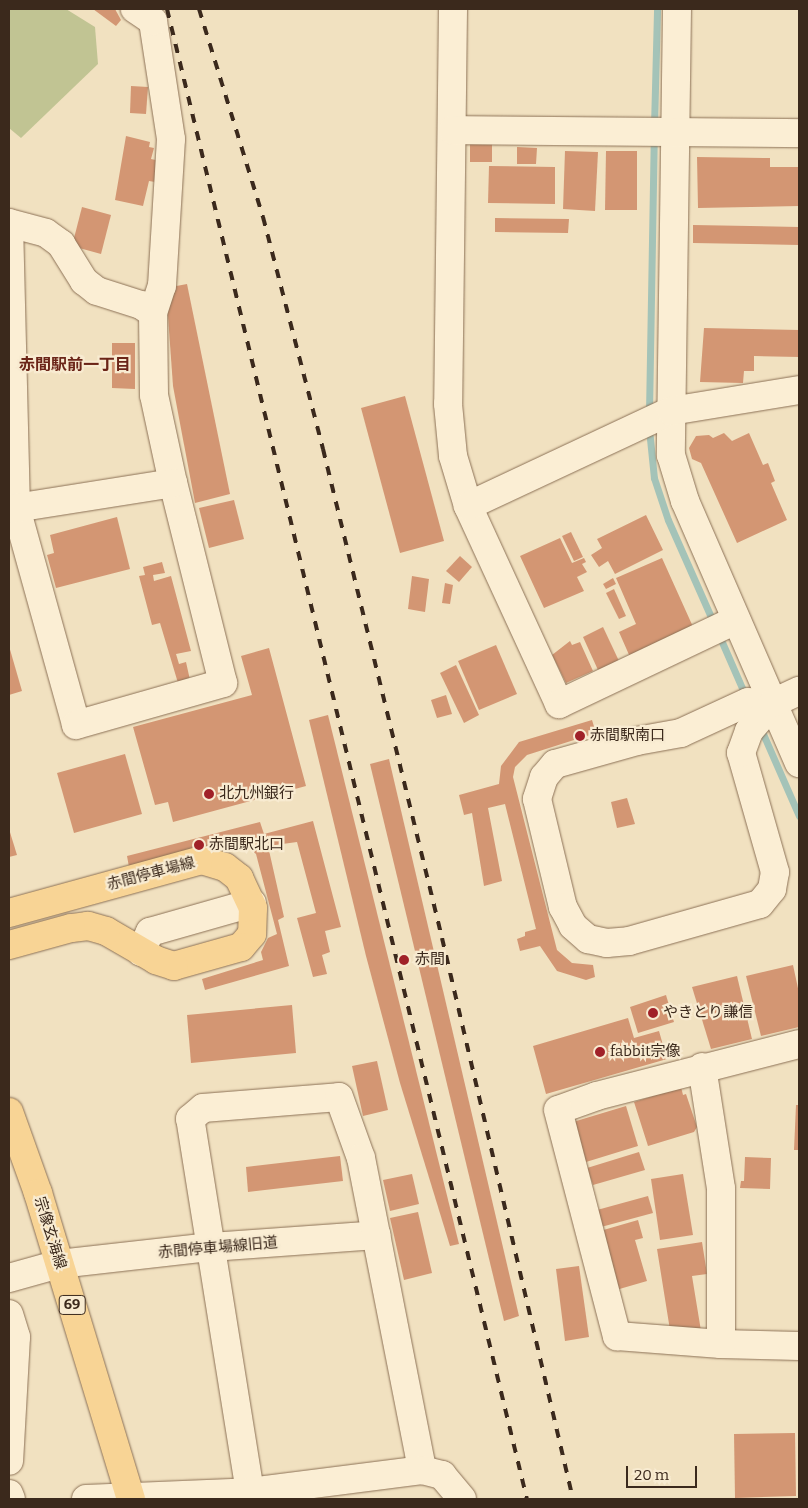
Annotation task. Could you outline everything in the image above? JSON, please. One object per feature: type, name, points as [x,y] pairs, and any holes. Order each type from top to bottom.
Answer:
[{"type":"main road","name":"赤間停車場線","points":[[9,912],[202,860],[225,867],[239,878],[252,903],[252,934],[241,947],[174,966],[141,952],[106,931],[88,926],[71,928],[9,945]]},
{"type":"main road","name":"宗像玄海線","points":[[9,1112],[59,1264],[130,1498]]},
{"type":"street","points":[[135,9],[153,21],[171,138],[162,286],[153,313],[154,395],[172,483],[223,683],[76,725],[12,508],[9,223],[46,233],[61,244],[84,281],[97,291],[141,305],[153,313]]},
{"type":"street","points":[[452,9],[453,130],[448,404],[453,456],[468,506],[559,704],[736,620]]},
{"type":"street","points":[[677,9],[671,455],[684,501],[799,763]]},
{"type":"street","points":[[453,130],[799,133]]},
{"type":"street","points":[[468,506],[671,411],[799,390]]},
{"type":"street","points":[[12,508],[172,483]]},
{"type":"street","points":[[773,702],[749,731],[741,753],[775,872],[772,889],[760,904],[629,941],[607,943],[588,939],[573,926],[563,907],[537,799],[544,777],[555,764],[637,741],[681,733],[748,702],[773,702],[799,691]]},
{"type":"street","points":[[141,952],[150,932],[252,903]]},
{"type":"street","points":[[799,1044],[702,1067],[597,1096],[558,1110],[617,1336],[721,1344],[799,1346]]},
{"type":"street","points":[[702,1067],[721,1189],[721,1344]]},
{"type":"street","points":[[250,1492],[190,1120],[203,1108],[339,1097],[361,1158],[378,1235],[422,1470]]},
{"type":"street","name":"赤間停車場線旧道","points":[[9,1278],[59,1264],[211,1247],[378,1235]]},
{"type":"street","points":[[9,1314],[16,1338],[9,1461]]},
{"type":"street","points":[[86,1499],[250,1492],[422,1470],[442,1475],[462,1499]]},
{"type":"street","points":[[9,1494],[11,1499]]},
{"type":"green space","points":[[9,9],[66,9],[95,27],[98,64],[21,138],[9,128]]},
{"type":"building","points":[[93,9],[115,9],[121,20],[116,26]]},
{"type":"building","points":[[131,86],[148,87],[146,114],[130,113]]},
{"type":"building","points":[[126,136],[150,142],[149,147],[154,148],[151,159],[160,161],[155,182],[149,181],[143,206],[115,200]]},
{"type":"building","points":[[470,144],[492,144],[492,162],[470,162]]},
{"type":"building","points":[[517,147],[537,148],[536,164],[517,164]]},
{"type":"building","points":[[565,151],[598,152],[595,211],[563,209]]},
{"type":"building","points":[[606,151],[637,151],[637,210],[605,210]]},
{"type":"building","points":[[697,157],[770,158],[770,167],[799,167],[799,206],[698,208]]},
{"type":"building","points":[[489,166],[555,167],[555,204],[488,203]]},
{"type":"building","points":[[82,207],[111,215],[101,254],[72,246]]},
{"type":"building","points":[[495,218],[569,219],[568,233],[495,232]]},
{"type":"building","points":[[693,225],[799,227],[799,245],[693,243]]},
{"type":"building","points":[[187,284],[230,494],[195,503],[173,386],[166,288]]},
{"type":"building","points":[[704,328],[799,330],[799,357],[754,356],[754,371],[744,371],[743,383],[700,382]]},
{"type":"building","points":[[112,343],[135,343],[135,389],[112,388]]},
{"type":"building","points":[[405,396],[444,541],[400,553],[361,408]]},
{"type":"building","points":[[724,433],[732,441],[749,433],[763,465],[768,463],[775,481],[771,483],[787,520],[737,543],[701,463],[692,459],[689,448],[696,436],[709,435],[713,438]]},
{"type":"building","points":[[234,500],[244,539],[209,548],[199,508]]},
{"type":"building","points":[[646,515],[663,550],[615,574],[608,561],[599,567],[591,555],[602,548],[597,539]]},
{"type":"building","points":[[117,517],[130,569],[56,588],[47,555],[54,553],[50,535]]},
{"type":"building","points":[[571,532],[583,557],[574,561],[562,536]]},
{"type":"building","points":[[560,538],[572,563],[584,558],[586,562],[582,564],[587,572],[577,577],[584,591],[544,608],[520,556]]},
{"type":"building","points":[[460,556],[472,567],[459,582],[446,571]]},
{"type":"building","points":[[662,558],[694,629],[630,657],[619,632],[636,624],[616,578]]},
{"type":"building","points":[[162,562],[165,573],[153,575],[154,581],[171,576],[191,651],[176,654],[179,664],[186,662],[190,680],[178,683],[160,623],[152,625],[139,576],[145,575],[143,567]]},
{"type":"building","points":[[412,576],[429,579],[425,612],[408,609]]},
{"type":"building","points":[[613,578],[616,584],[606,589],[603,584]]},
{"type":"building","points":[[445,583],[453,585],[450,604],[442,603]]},
{"type":"building","points":[[614,589],[626,616],[619,619],[606,593]]},
{"type":"building","points":[[603,627],[619,661],[598,670],[583,637]]},
{"type":"building","points":[[570,641],[572,645],[580,642],[593,671],[566,683],[552,655]]},
{"type":"building","points":[[496,645],[517,694],[479,710],[458,661]]},
{"type":"building","points":[[9,646],[22,691],[9,695]]},
{"type":"building","points":[[269,648],[306,786],[173,822],[168,802],[155,805],[133,727],[252,695],[241,656]]},
{"type":"building","points":[[456,665],[479,715],[464,723],[440,673]]},
{"type":"building","points":[[446,695],[452,714],[437,718],[431,700]]},
{"type":"building","points":[[328,715],[459,1244],[450,1246],[400,1083],[366,956],[309,720]]},
{"type":"building","points":[[592,720],[596,733],[527,755],[515,767],[513,777],[557,950],[572,963],[593,965],[595,977],[586,980],[557,971],[540,946],[520,951],[517,939],[525,936],[525,932],[536,929],[505,804],[488,808],[502,881],[484,886],[472,813],[464,815],[459,795],[499,784],[501,766],[519,742]]},
{"type":"building","points":[[125,754],[142,814],[74,833],[57,773]]},
{"type":"building","points":[[389,759],[519,1316],[504,1321],[370,764]]},
{"type":"building","points":[[627,798],[635,824],[617,828],[611,802]]},
{"type":"building","points":[[313,821],[341,927],[325,931],[330,952],[322,955],[327,974],[313,977],[297,918],[316,913],[297,842],[268,846],[284,917],[278,920],[289,966],[205,990],[202,979],[263,960],[261,952],[268,938],[277,934],[256,854],[238,839],[129,867],[127,856],[260,822],[264,834]]},
{"type":"building","points":[[9,829],[17,855],[9,857]]},
{"type":"building","points":[[793,965],[799,993],[799,1027],[761,1036],[746,976]]},
{"type":"building","points":[[737,976],[752,1039],[711,1049],[692,987]]},
{"type":"building","points":[[666,995],[674,1022],[638,1033],[630,1007]]},
{"type":"building","points":[[292,1005],[296,1053],[191,1063],[187,1015]]},
{"type":"building","name":"fabbit宗像","points":[[628,1018],[634,1038],[659,1031],[667,1059],[546,1094],[533,1046]]},
{"type":"building","points":[[377,1061],[388,1110],[363,1116],[352,1066]]},
{"type":"building","points":[[681,1087],[683,1095],[686,1094],[697,1127],[694,1132],[648,1146],[634,1102]]},
{"type":"building","points":[[796,1105],[799,1105],[799,1150],[794,1150]]},
{"type":"building","points":[[626,1106],[638,1146],[586,1162],[573,1122]]},
{"type":"building","points":[[639,1152],[645,1170],[593,1185],[587,1168]]},
{"type":"building","points":[[340,1156],[343,1181],[248,1192],[246,1167]]},
{"type":"building","points":[[745,1157],[771,1158],[770,1189],[740,1188],[741,1181],[744,1181]]},
{"type":"building","points":[[412,1174],[419,1204],[390,1211],[383,1180]]},
{"type":"building","points":[[683,1174],[693,1235],[660,1240],[651,1179]]},
{"type":"building","points":[[648,1196],[653,1213],[601,1227],[597,1210]]},
{"type":"building","points":[[418,1212],[432,1273],[404,1280],[390,1218]]},
{"type":"building","points":[[638,1220],[643,1238],[635,1240],[647,1281],[616,1290],[600,1231]]},
{"type":"building","points":[[702,1242],[707,1274],[692,1276],[701,1331],[670,1330],[657,1249]]},
{"type":"building","points":[[579,1266],[589,1337],[565,1341],[556,1269]]},
{"type":"building","points":[[795,1433],[796,1496],[735,1498],[734,1434]]},
{"type":"waterway","points":[[654,126],[657,9]]},
{"type":"waterway","points":[[649,413],[654,137]]},
{"type":"waterway","points":[[649,429],[654,478],[668,520],[714,624]]},
{"type":"waterway","points":[[718,633],[746,697]]},
{"type":"waterway","points":[[760,727],[799,816]]},
{"type":"railway","points":[[167,9],[527,1499]]},
{"type":"railway","points":[[199,9],[263,217],[323,449],[442,938],[573,1499]]},
{"type":"place","name":"赤間駅南口","points":[[580,736]]},
{"type":"place","name":"北九州銀行","points":[[209,794]]},
{"type":"place","name":"赤間駅北口","points":[[199,845]]},
{"type":"place","name":"赤間","points":[[404,960]]},
{"type":"place","name":"やきとり謙信","points":[[653,1013]]},
{"type":"place","name":"fabbit宗像","points":[[600,1052]]},
{"type":"district","name":"赤間駅前一丁目","points":[[75,365]]}]
